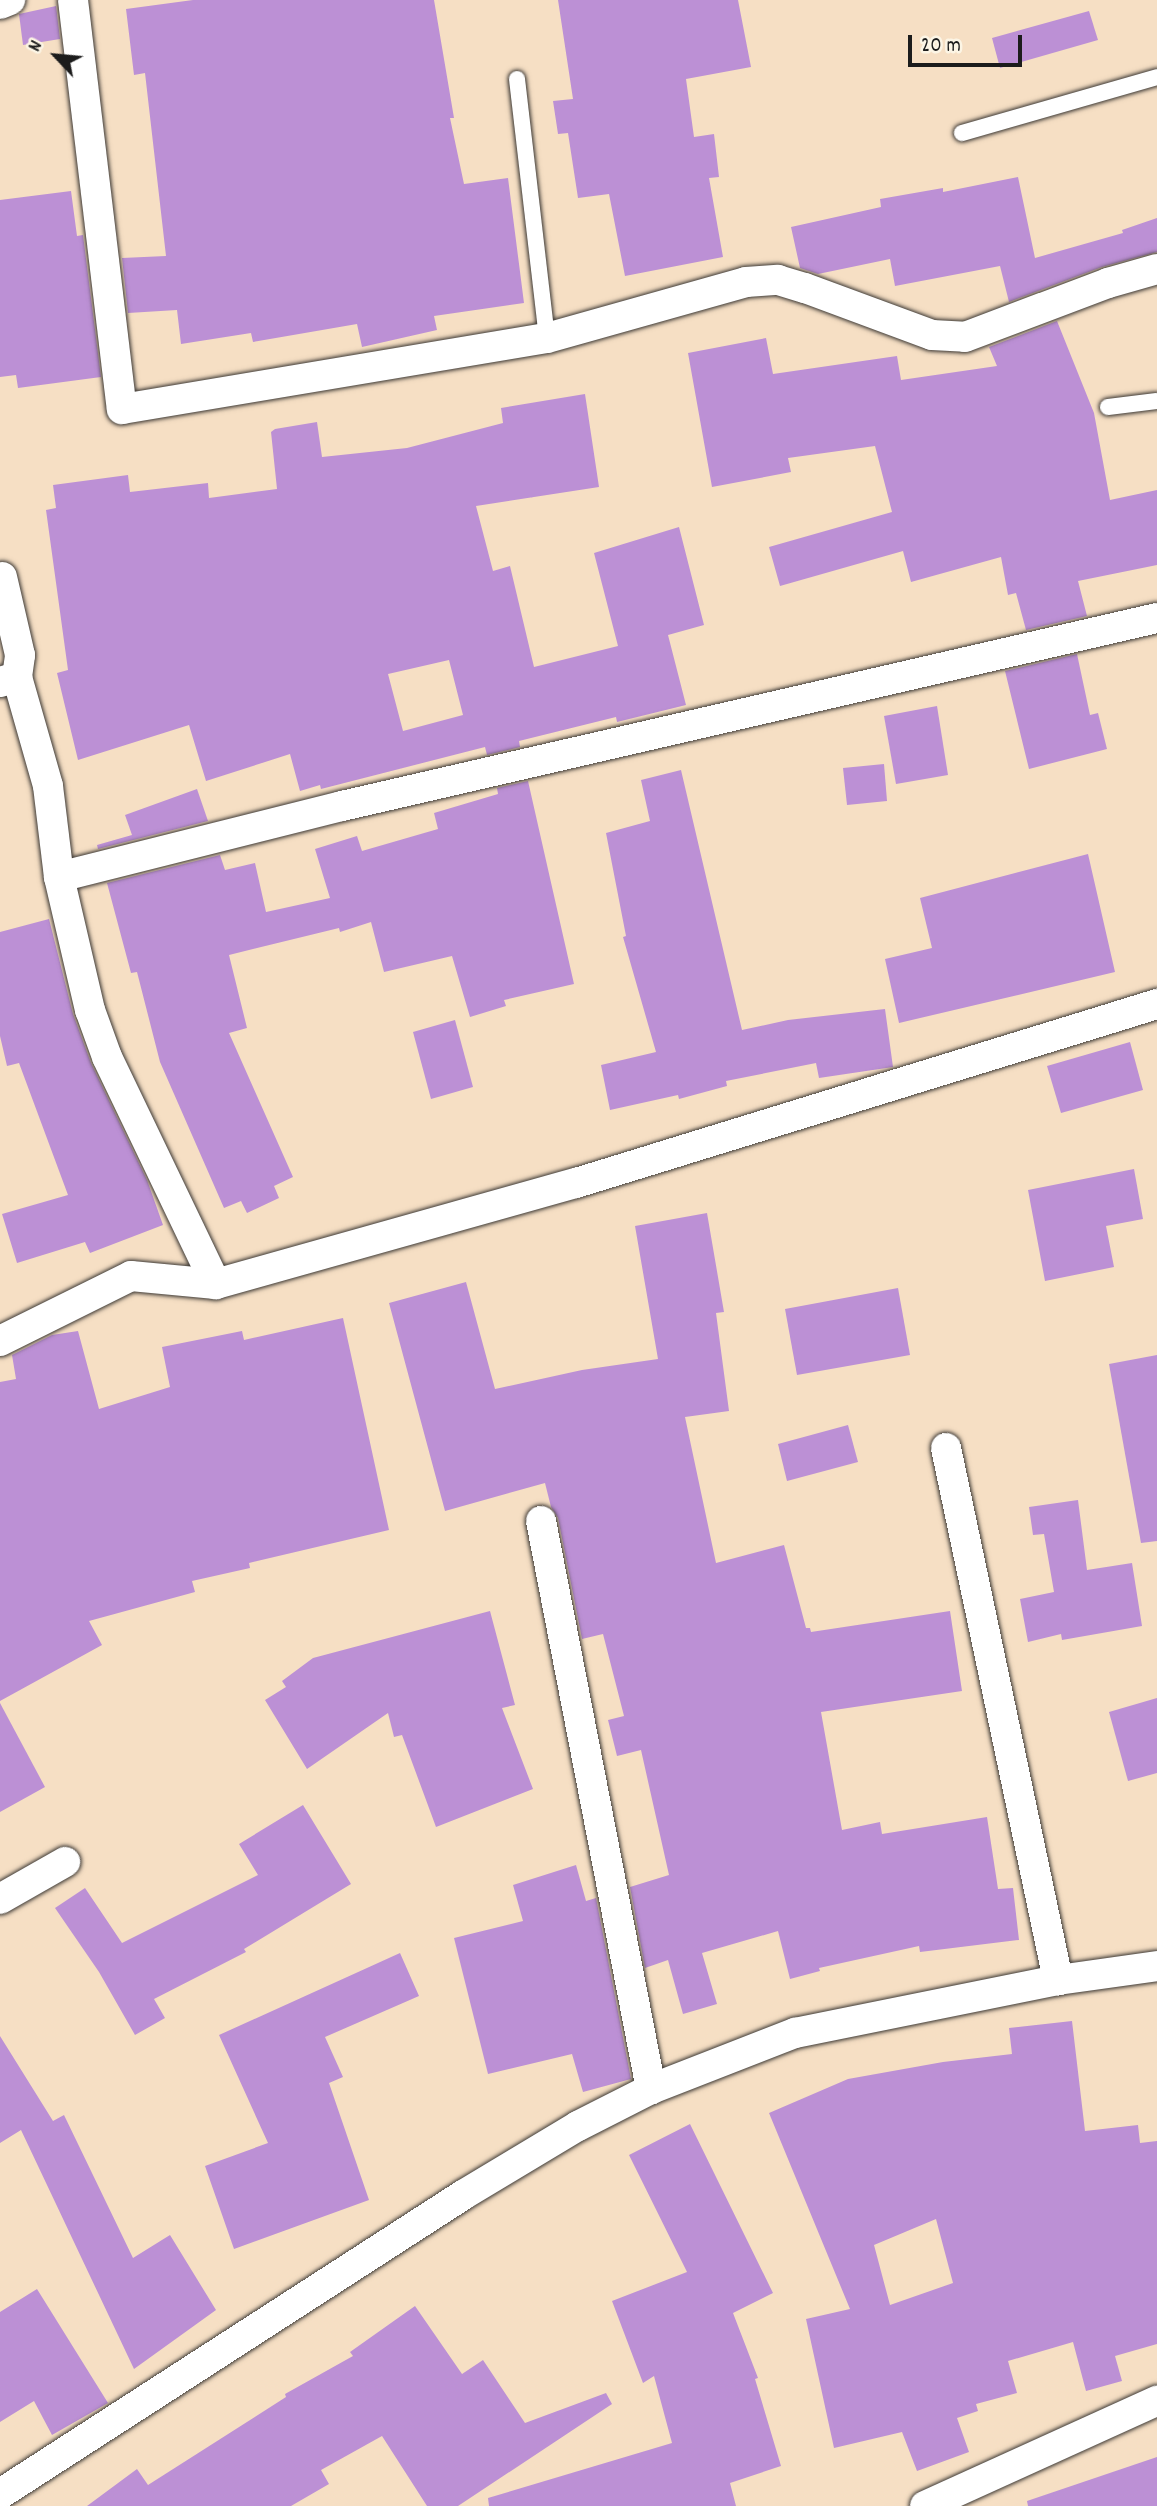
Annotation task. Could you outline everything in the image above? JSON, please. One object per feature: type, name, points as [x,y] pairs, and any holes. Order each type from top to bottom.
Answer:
[{"type":"street","points":[[0,4],[10,0]]},
{"type":"street","points":[[73,0],[122,410],[547,338],[746,282],[778,281],[805,288],[932,335],[965,337],[1108,284],[1157,269]]},
{"type":"street","points":[[2,577],[20,655],[9,680],[48,786],[60,877],[90,1010],[107,1057],[216,1284]]},
{"type":"street","points":[[60,877],[342,806],[1157,618]]},
{"type":"street","points":[[1,1337],[131,1276],[216,1284],[576,1182],[1157,1004]]},
{"type":"street","points":[[946,1448],[1058,1980]]},
{"type":"street","points":[[541,1521],[651,2089]]},
{"type":"street","points":[[0,1899],[65,1862]]},
{"type":"street","points":[[4,2484],[463,2195],[578,2126],[651,2089],[795,2033],[1058,1980],[1157,1966]]},
{"type":"street","points":[[925,2506],[1157,2401]]},
{"type":"lane","points":[[962,133],[1157,77]]},
{"type":"lane","points":[[517,79],[547,338]]},
{"type":"lane","points":[[1108,407],[1157,401]]},
{"type":"building","points":[[193,0],[434,0],[454,118],[450,118],[464,184],[508,178],[524,303],[434,316],[437,330],[362,347],[357,324],[253,342],[251,333],[181,344],[177,310],[128,313],[122,258],[166,256],[145,73],[134,75],[126,9]]},
{"type":"building","points":[[558,0],[738,0],[751,67],[686,79],[694,137],[714,134],[719,177],[709,178],[723,257],[625,276],[609,194],[578,198],[568,133],[558,134],[553,101],[573,99]]},
{"type":"building","points":[[56,6],[60,39],[23,45],[19,14]]},
{"type":"building","points":[[1089,11],[1098,40],[1000,68],[992,38]]},
{"type":"building","points":[[1018,177],[1035,258],[1123,233],[1122,230],[1157,218],[1157,252],[1102,267],[1009,302],[1000,266],[895,286],[890,259],[818,274],[800,268],[791,227],[881,207],[880,199],[943,188],[943,192]]},
{"type":"building","points":[[71,191],[77,236],[83,235],[101,377],[18,388],[16,375],[0,377],[0,200]]},
{"type":"building","points":[[1057,321],[1094,413],[1110,500],[1157,490],[1157,565],[1078,581],[1087,616],[1026,630],[1016,593],[1008,595],[1001,557],[911,582],[903,551],[780,586],[769,547],[892,512],[875,446],[788,458],[791,472],[712,487],[688,353],[766,338],[773,374],[897,356],[901,380],[997,366],[989,347]]},
{"type":"building","points":[[585,394],[599,487],[476,506],[493,571],[510,566],[534,667],[618,646],[594,553],[679,527],[704,625],[668,635],[686,705],[617,722],[616,717],[519,741],[520,747],[487,755],[485,747],[321,789],[320,785],[300,791],[290,754],[206,781],[189,725],[78,760],[57,673],[68,670],[46,510],[56,508],[53,485],[128,475],[130,492],[208,483],[209,498],[277,489],[271,432],[275,429],[317,422],[322,457],[407,448],[503,423],[501,408]],"holes":[[[449,660],[463,715],[403,731],[388,674]]]},
{"type":"building","points":[[1077,654],[1090,715],[1098,713],[1107,749],[1029,769],[1005,671]]},
{"type":"building","points":[[937,706],[948,775],[896,784],[884,716]]},
{"type":"building","points":[[884,764],[887,801],[847,805],[843,768]]},
{"type":"building","points":[[681,770],[742,1030],[788,1020],[885,1009],[893,1067],[819,1078],[816,1063],[726,1081],[727,1086],[679,1099],[678,1095],[610,1110],[601,1065],[656,1052],[623,937],[626,936],[606,833],[650,821],[641,780]]},
{"type":"building","points":[[528,781],[574,984],[504,1000],[506,1006],[470,1017],[452,956],[384,972],[371,922],[340,932],[339,928],[229,955],[247,1028],[229,1033],[293,1177],[274,1186],[279,1198],[247,1213],[241,1201],[224,1208],[160,1062],[137,972],[131,973],[107,883],[220,855],[225,870],[255,863],[266,912],[330,898],[315,849],[357,836],[362,851],[438,829],[434,813],[498,794],[497,788]]},
{"type":"building","points":[[197,789],[208,821],[98,849],[97,845],[132,835],[125,815]]},
{"type":"building","points":[[1088,854],[1115,972],[899,1023],[885,959],[932,948],[920,898]]},
{"type":"building","points":[[49,919],[73,1014],[91,1063],[147,1180],[163,1225],[90,1253],[85,1242],[17,1263],[2,1214],[68,1195],[19,1063],[7,1066],[0,1036],[0,932]]},
{"type":"building","points":[[455,1020],[473,1087],[431,1099],[413,1032]]},
{"type":"building","points":[[1130,1042],[1143,1090],[1061,1113],[1047,1066]]},
{"type":"building","points":[[1134,1169],[1143,1219],[1106,1226],[1114,1267],[1045,1281],[1028,1190]]},
{"type":"building","points":[[707,1213],[724,1312],[716,1313],[729,1411],[685,1417],[716,1563],[784,1545],[806,1628],[810,1628],[811,1632],[950,1611],[962,1691],[821,1712],[842,1830],[880,1822],[882,1834],[987,1817],[998,1889],[1013,1888],[1019,1940],[920,1952],[919,1946],[819,1968],[820,1971],[790,1979],[778,1931],[702,1953],[717,2004],[683,2014],[668,1960],[645,1968],[630,1887],[669,1875],[641,1750],[617,1756],[608,1720],[624,1716],[603,1634],[582,1639],[558,1518],[551,1507],[545,1483],[445,1511],[389,1303],[466,1282],[495,1389],[582,1370],[658,1359],[635,1226]]},
{"type":"building","points":[[898,1288],[910,1355],[797,1375],[785,1309]]},
{"type":"building","points":[[343,1318],[389,1530],[249,1563],[250,1568],[192,1581],[195,1592],[89,1621],[102,1645],[0,1701],[0,1382],[16,1379],[12,1355],[52,1335],[78,1331],[99,1409],[170,1387],[162,1347],[242,1331],[244,1340]]},
{"type":"building","points":[[1157,1355],[1157,1541],[1141,1543],[1109,1364]]},
{"type":"building","points":[[848,1425],[858,1462],[787,1481],[778,1444]]},
{"type":"building","points":[[1078,1500],[1087,1570],[1132,1563],[1142,1626],[1062,1640],[1061,1634],[1028,1642],[1020,1599],[1054,1592],[1044,1534],[1033,1535],[1029,1507]]},
{"type":"building","points":[[490,1611],[515,1705],[502,1708],[533,1789],[436,1827],[402,1735],[394,1737],[388,1713],[307,1769],[265,1700],[286,1687],[282,1681],[313,1658]]},
{"type":"building","points":[[1157,1698],[1157,1773],[1128,1781],[1109,1712]]},
{"type":"building","points":[[0,1703],[45,1787],[0,1812]]},
{"type":"building","points":[[303,1805],[351,1884],[244,1949],[246,1952],[154,1999],[165,2018],[135,2035],[99,1972],[55,1908],[85,1888],[122,1943],[258,1875],[239,1844]]},
{"type":"building","points":[[576,1865],[586,1901],[596,1898],[631,2079],[583,2092],[572,2054],[488,2074],[454,1938],[523,1921],[513,1885]]},
{"type":"building","points":[[400,1953],[419,1996],[325,2037],[343,2077],[329,2083],[369,2200],[234,2249],[205,2166],[268,2143],[219,2035]]},
{"type":"building","points":[[1072,2021],[1085,2131],[1138,2125],[1140,2143],[1157,2141],[1157,2344],[1115,2356],[1122,2381],[1086,2391],[1073,2342],[1008,2361],[1017,2393],[976,2404],[978,2411],[957,2418],[969,2452],[917,2471],[902,2432],[834,2448],[806,2319],[850,2309],[769,2113],[848,2079],[943,2062],[1012,2054],[1009,2028]],"holes":[[[936,2219],[953,2283],[890,2305],[874,2245]]]},
{"type":"building","points":[[0,2036],[53,2121],[64,2115],[133,2258],[170,2235],[216,2310],[134,2369],[21,2130],[0,2143]]},
{"type":"building","points":[[690,2124],[773,2293],[733,2313],[758,2378],[755,2379],[781,2466],[730,2483],[736,2506],[489,2506],[488,2498],[672,2443],[654,2376],[643,2383],[612,2301],[687,2272],[629,2155]]},
{"type":"building","points":[[37,2289],[108,2403],[52,2435],[34,2401],[0,2422],[0,2312]]},
{"type":"building","points":[[415,2306],[462,2374],[483,2360],[525,2423],[606,2393],[612,2404],[458,2506],[427,2506],[382,2436],[321,2470],[329,2484],[291,2506],[87,2506],[137,2469],[148,2485],[286,2397],[285,2394],[353,2356],[350,2352]]},
{"type":"building","points":[[1157,2457],[1157,2506],[1028,2506],[1027,2501]]}]
